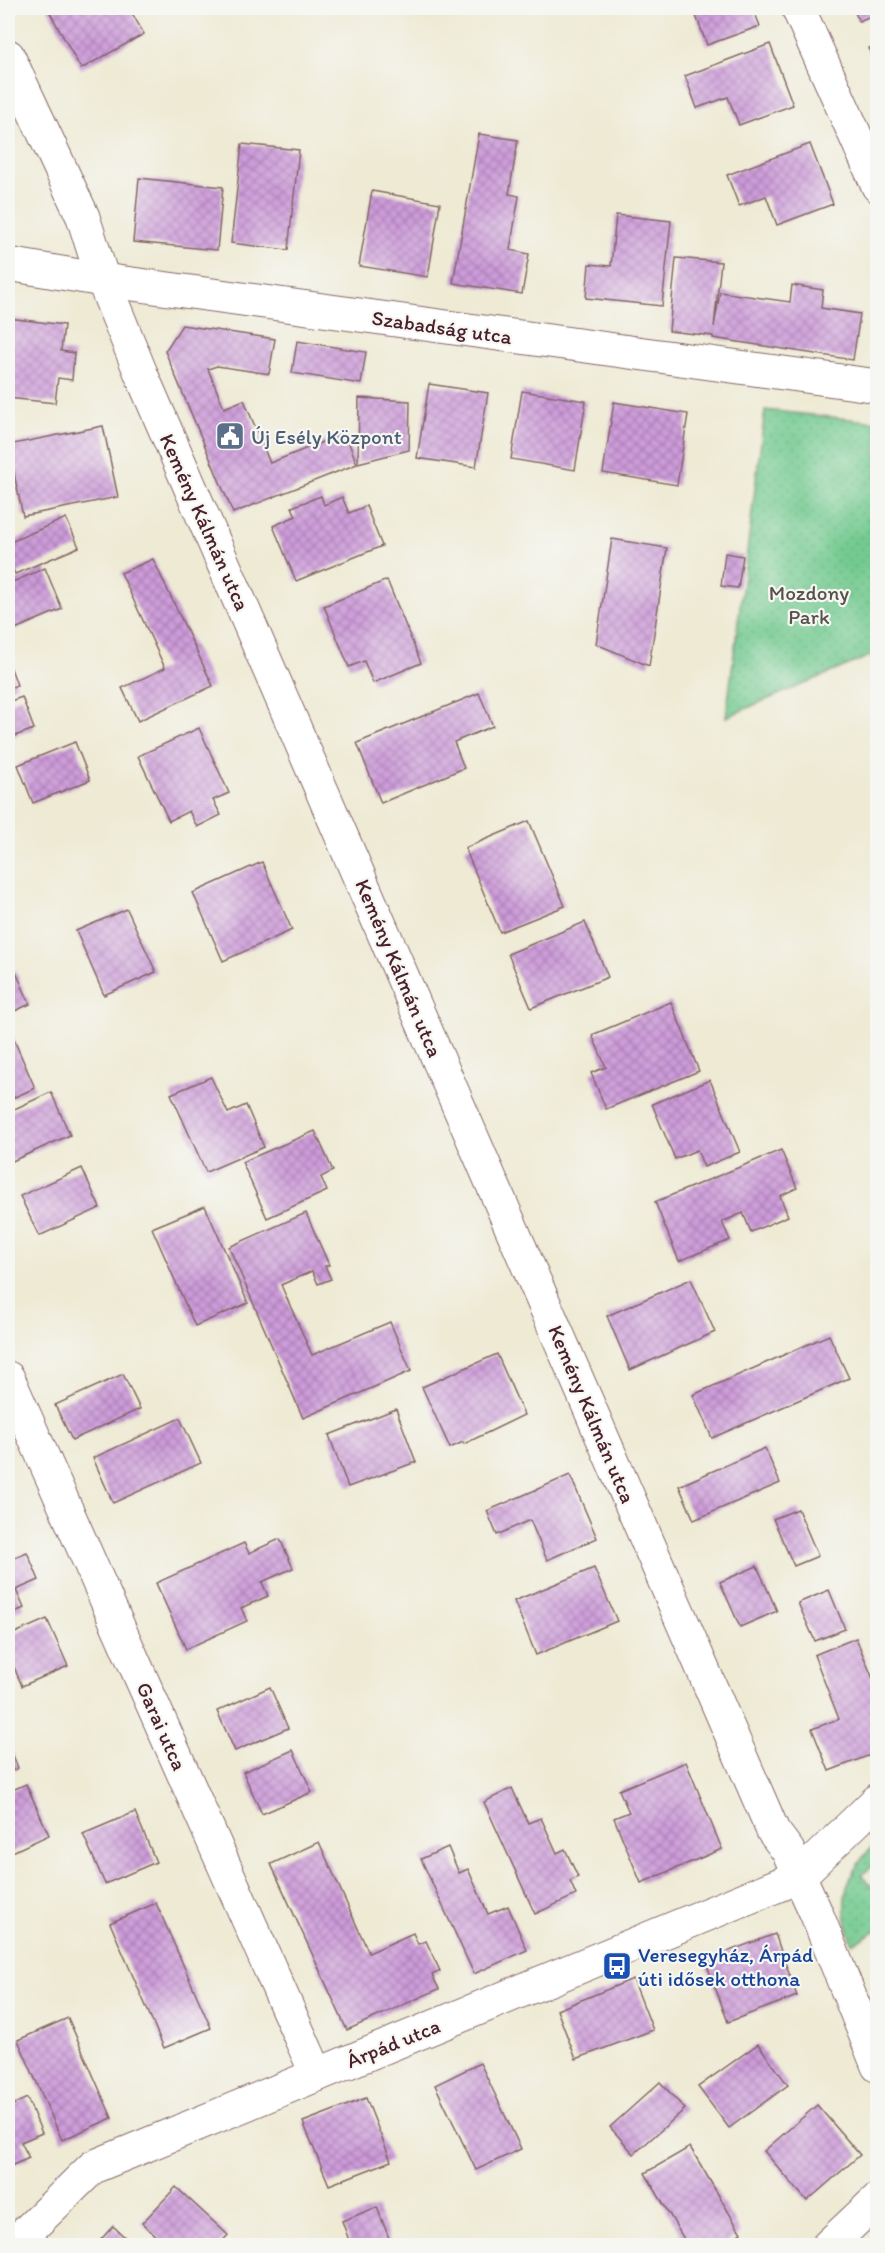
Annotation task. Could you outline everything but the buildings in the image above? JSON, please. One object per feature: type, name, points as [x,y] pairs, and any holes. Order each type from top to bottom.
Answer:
[{"type":"street","points":[[798,8],[878,186]]},
{"type":"street","name":"Kemény Kálmán utca","points":[[8,56],[83,217],[103,280],[138,367],[773,1831],[788,1851],[817,1915],[878,2066]]},
{"type":"street","name":"Szabadság utca","points":[[8,264],[103,280],[878,386]]},
{"type":"street","name":"Garai utca","points":[[8,1378],[317,2074]]},
{"type":"street","points":[[798,1877],[878,1800]]},
{"type":"street","name":"Árpád utca","points":[[12,2246],[93,2167],[798,1877]]},
{"type":"street","points":[[828,2246],[878,2199]]},
{"type":"green space","name":"Mozdony Park","points":[[765,410],[877,422],[877,653],[726,717]]},
{"type":"green space","points":[[877,1842],[877,1862],[862,1875],[877,1893],[877,1930],[853,1944],[845,1914],[847,1888],[857,1865]]},
{"type":"place","name":"Új Esély Központ","points":[[230,436]]},
{"type":"place","name":"Veresegyház, Árpád úti idősek otthona","points":[[617,1966]]}]
